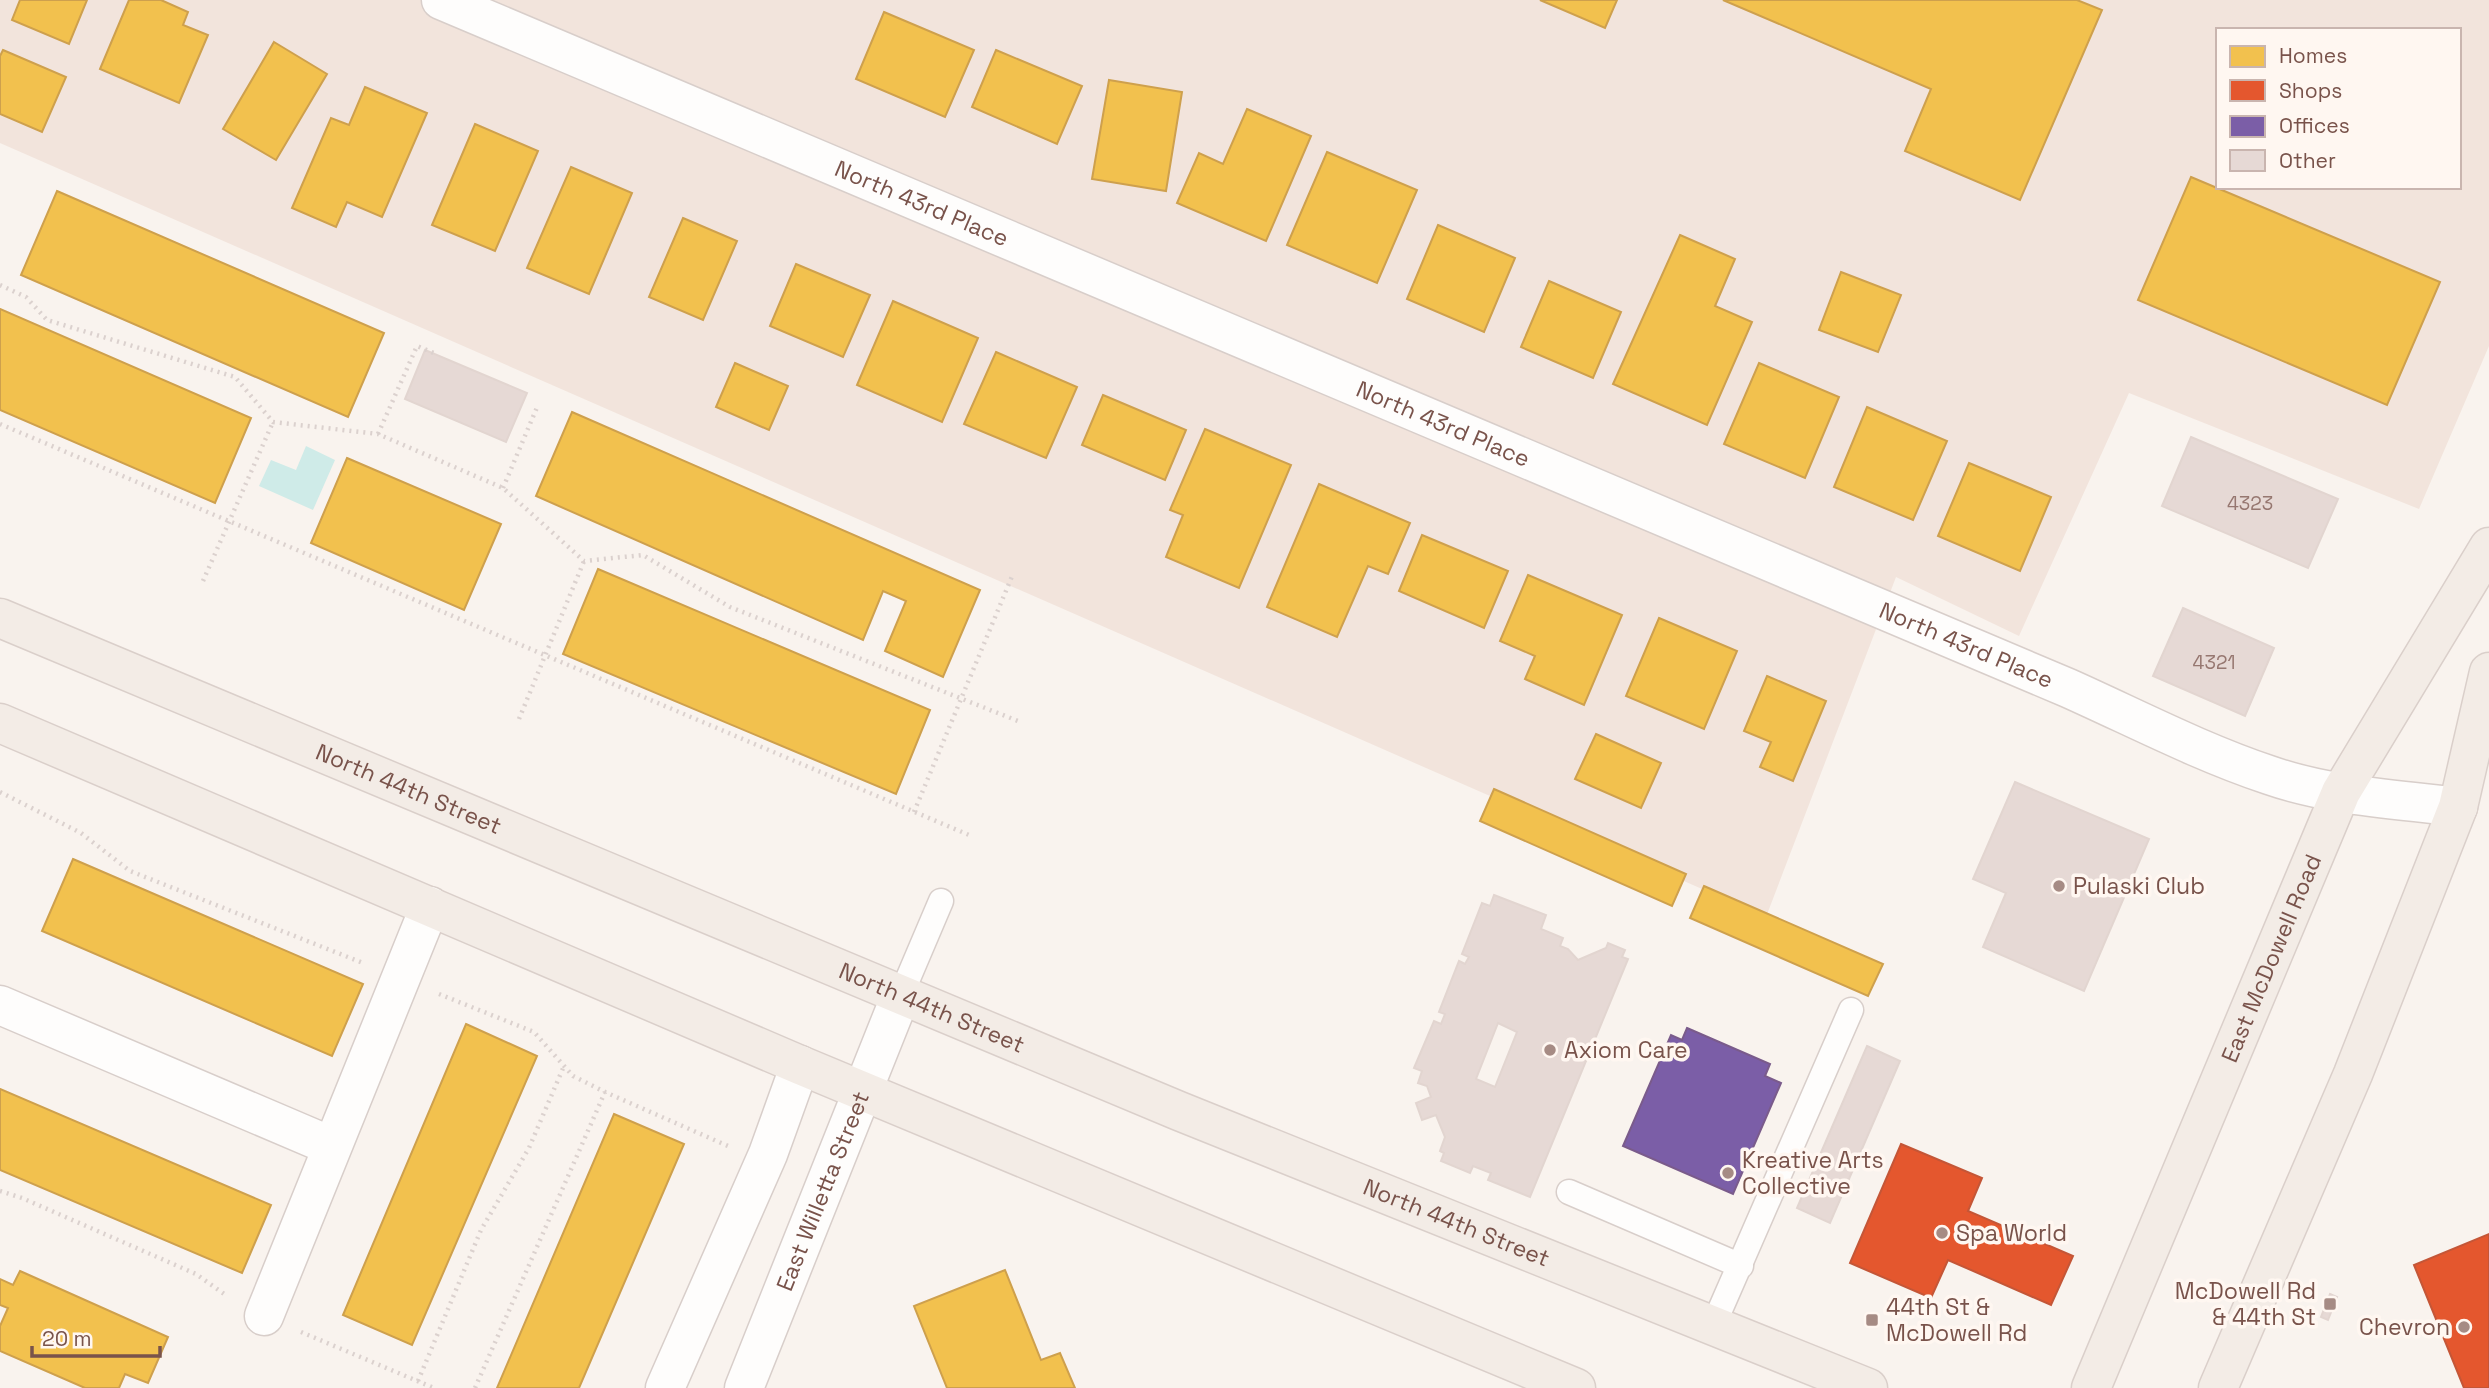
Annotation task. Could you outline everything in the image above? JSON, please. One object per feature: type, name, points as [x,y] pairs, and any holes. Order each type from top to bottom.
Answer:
[{"type":"main road","name":"East McDowell Road","points":[[2091,1388],[2342,793],[2489,547]]},
{"type":"main road","name":"North 44th Street","points":[[0,618],[1191,1116],[1868,1388]]},
{"type":"main road","points":[[2218,1388],[2353,1074],[2458,807],[2489,672]]},
{"type":"main road","points":[[0,723],[800,1065],[1576,1388]]},
{"type":"street","name":"North 43rd Place","points":[[441,0],[2033,673],[2234,762],[2271,776],[2342,793],[2458,807]]},
{"type":"street","points":[[264,1317],[430,906]]},
{"type":"street","name":"East Willetta Street","points":[[744,1388],[901,995]]},
{"type":"street","points":[[0,1005],[331,1146]]},
{"type":"street","points":[[665,1388],[764,1161],[800,1065]]},
{"type":"lane","points":[[901,995],[941,901]]},
{"type":"lane","points":[[1713,1326],[1851,1010]]},
{"type":"lane","points":[[1569,1192],[1741,1266]]},
{"type":"path","points":[[0,285],[26,297],[47,320],[236,376],[273,422],[378,434],[503,488],[584,561],[642,555],[730,607],[1018,721]]},
{"type":"path","points":[[378,434],[417,346],[436,354]]},
{"type":"path","points":[[503,488],[538,405]]},
{"type":"path","points":[[204,582],[273,422]]},
{"type":"path","points":[[0,424],[969,835]]},
{"type":"path","points":[[519,719],[584,561]]},
{"type":"path","points":[[914,812],[1013,574]]},
{"type":"path","points":[[418,1381],[481,1230],[529,1148],[564,1066]]},
{"type":"path","points":[[475,1388],[605,1092]]},
{"type":"path","points":[[0,1191],[22,1198],[196,1274],[240,1305],[264,1317],[434,1388]]},
{"type":"shaded area","points":[[0,0],[2489,0],[2489,346],[2419,509],[2129,393],[2019,636],[1896,577],[1766,917],[0,143]]},
{"type":"water","points":[[306,446],[335,460],[313,510],[259,486],[271,460],[296,470]]},
{"type":"building: Homes","points":[[20,0],[87,0],[69,44],[12,20]]},
{"type":"building: Homes","points":[[129,0],[161,0],[188,12],[183,25],[208,35],[179,103],[100,69]]},
{"type":"building: Homes","points":[[1540,0],[1617,0],[1605,28]]},
{"type":"building: Homes","points":[[1723,0],[2077,0],[2102,10],[2020,200],[1905,151],[1931,89]]},
{"type":"building: Homes","points":[[884,12],[974,50],[945,117],[856,79]]},
{"type":"building: Homes","points":[[274,42],[327,74],[276,160],[223,129]]},
{"type":"building: Homes","points":[[3,50],[66,77],[42,132],[0,114],[0,56]]},
{"type":"building: Homes","points":[[996,50],[1082,86],[1057,144],[972,107]]},
{"type":"building: Homes","points":[[1109,80],[1182,92],[1166,191],[1092,179]]},
{"type":"building: Homes","points":[[365,87],[427,113],[382,217],[347,202],[336,227],[292,208],[331,118],[349,125]]},
{"type":"building: Homes","points":[[1247,109],[1311,136],[1266,241],[1177,203],[1199,153],[1223,164]]},
{"type":"building: Homes","points":[[475,124],[538,151],[495,251],[432,225]]},
{"type":"building: Homes","points":[[1327,152],[1417,190],[1377,283],[1287,245]]},
{"type":"building: Homes","points":[[571,167],[632,193],[589,294],[527,268]]},
{"type":"building: Homes","points":[[2191,177],[2440,282],[2387,405],[2138,300]]},
{"type":"building: Homes","points":[[57,191],[384,333],[348,417],[21,275]]},
{"type":"building: Homes","points":[[683,218],[737,241],[703,320],[649,297]]},
{"type":"building: Homes","points":[[1438,225],[1515,258],[1484,332],[1407,299]]},
{"type":"building: Homes","points":[[1680,235],[1735,259],[1715,306],[1752,322],[1707,425],[1613,384]]},
{"type":"building: Homes","points":[[796,264],[870,295],[843,357],[770,326]]},
{"type":"building: Homes","points":[[1841,272],[1901,295],[1878,352],[1819,330]]},
{"type":"building: Homes","points":[[1549,281],[1621,312],[1593,378],[1521,347]]},
{"type":"building: Homes","points":[[893,301],[978,338],[942,422],[857,385]]},
{"type":"building: Homes","points":[[0,309],[251,418],[215,503],[0,410]]},
{"type":"building: Homes","points":[[996,352],[1077,387],[1046,458],[964,424]]},
{"type":"building: Homes","points":[[735,363],[788,386],[769,430],[716,407]]},
{"type":"building: Homes","points":[[1759,363],[1839,397],[1805,478],[1724,444]]},
{"type":"building: Homes","points":[[1103,395],[1186,430],[1165,480],[1082,445]]},
{"type":"building: Homes","points":[[1867,407],[1947,441],[1913,520],[1834,487]]},
{"type":"building: Homes","points":[[572,412],[980,590],[943,677],[885,651],[906,601],[883,591],[863,640],[536,496]]},
{"type":"building: Homes","points":[[1205,429],[1291,465],[1239,588],[1166,557],[1183,515],[1170,510]]},
{"type":"building: Homes","points":[[347,458],[501,524],[464,610],[311,543]]},
{"type":"building: Homes","points":[[1969,463],[2051,497],[2020,571],[1938,536]]},
{"type":"building: Homes","points":[[1319,484],[1410,523],[1388,574],[1368,566],[1337,637],[1267,607]]},
{"type":"building: Homes","points":[[1422,535],[1508,571],[1484,628],[1399,591]]},
{"type":"building: Homes","points":[[598,569],[930,710],[896,794],[563,654]]},
{"type":"building: Homes","points":[[1528,575],[1622,615],[1584,705],[1525,679],[1535,656],[1500,641]]},
{"type":"building: Homes","points":[[1659,618],[1737,651],[1704,729],[1626,696]]},
{"type":"building: Homes","points":[[1767,676],[1826,701],[1793,781],[1760,767],[1771,742],[1744,731]]},
{"type":"building: Homes","points":[[1596,734],[1661,763],[1641,808],[1575,779]]},
{"type":"building: Homes","points":[[1494,789],[1686,874],[1672,906],[1480,821]]},
{"type":"building: Homes","points":[[73,859],[363,984],[332,1056],[42,931]]},
{"type":"building: Homes","points":[[1704,886],[1883,964],[1868,996],[1690,918]]},
{"type":"building: Homes","points":[[466,1024],[537,1056],[412,1345],[343,1315]]},
{"type":"building: Homes","points":[[0,1089],[271,1205],[242,1273],[0,1170]]},
{"type":"building: Homes","points":[[614,1114],[684,1144],[579,1388],[497,1388]]},
{"type":"building: Homes","points":[[1005,1270],[1041,1360],[1060,1353],[1075,1388],[947,1388],[914,1306]]},
{"type":"building: Homes","points":[[20,1271],[168,1337],[148,1383],[125,1374],[119,1388],[85,1388],[0,1351],[0,1326],[8,1308],[0,1305],[0,1279],[13,1285]]},
{"type":"building: Shops","name":"Spa World","points":[[1901,1144],[1982,1178],[1968,1211],[2073,1256],[2051,1305],[1948,1260],[1931,1298],[1850,1263]]},
{"type":"building: Shops","name":"Chevron","points":[[2489,1234],[2489,1388],[2464,1388],[2414,1265]]},
{"type":"building: Offices","points":[[1687,1028],[1770,1064],[1765,1076],[1781,1083],[1733,1194],[1623,1146],[1671,1035],[1682,1040]]},
{"type":"building: Other","points":[[425,350],[527,393],[506,442],[405,399]]},
{"type":"building: Other","points":[[2191,437],[2338,499],[2308,568],[2162,506]]},
{"type":"building: Other","points":[[2183,608],[2274,648],[2245,716],[2153,676]]},
{"type":"building: Other","name":"Pulaski Club","points":[[2015,782],[2149,839],[2084,991],[1983,947],[2006,893],[1973,879]]},
{"type":"building: Other","name":"Axiom Care","points":[[1494,895],[1546,915],[1541,929],[1563,938],[1560,946],[1568,949],[1578,960],[1606,948],[1608,943],[1625,950],[1622,957],[1628,959],[1530,1197],[1488,1180],[1491,1173],[1473,1166],[1470,1173],[1441,1161],[1444,1153],[1440,1151],[1445,1137],[1436,1115],[1422,1120],[1416,1103],[1431,1097],[1427,1086],[1418,1083],[1422,1071],[1414,1068],[1434,1021],[1441,1024],[1445,1014],[1439,1012],[1459,961],[1465,964],[1469,957],[1462,954],[1482,903],[1490,906]],"holes":[[[1498,1023],[1517,1032],[1495,1087],[1476,1079]]]},
{"type":"building: Other","points":[[1867,1046],[1900,1061],[1830,1223],[1797,1208]]},
{"type":"building: Other","points":[[2330,1294],[2337,1297],[2328,1320],[2321,1317]]},
{"type":"place","name":"Pulaski Club","points":[[2059,886]]},
{"type":"place","name":"Axiom Care","points":[[1550,1050]]},
{"type":"place","name":"Kreative Arts Collective","points":[[1728,1173]]},
{"type":"place","name":"Spa World","points":[[1942,1233]]},
{"type":"place","name":"McDowell Rd & 44th St","points":[[2330,1304]]},
{"type":"place","name":"44th St & McDowell Rd","points":[[1872,1320]]},
{"type":"place","name":"Chevron","points":[[2464,1327]]}]
